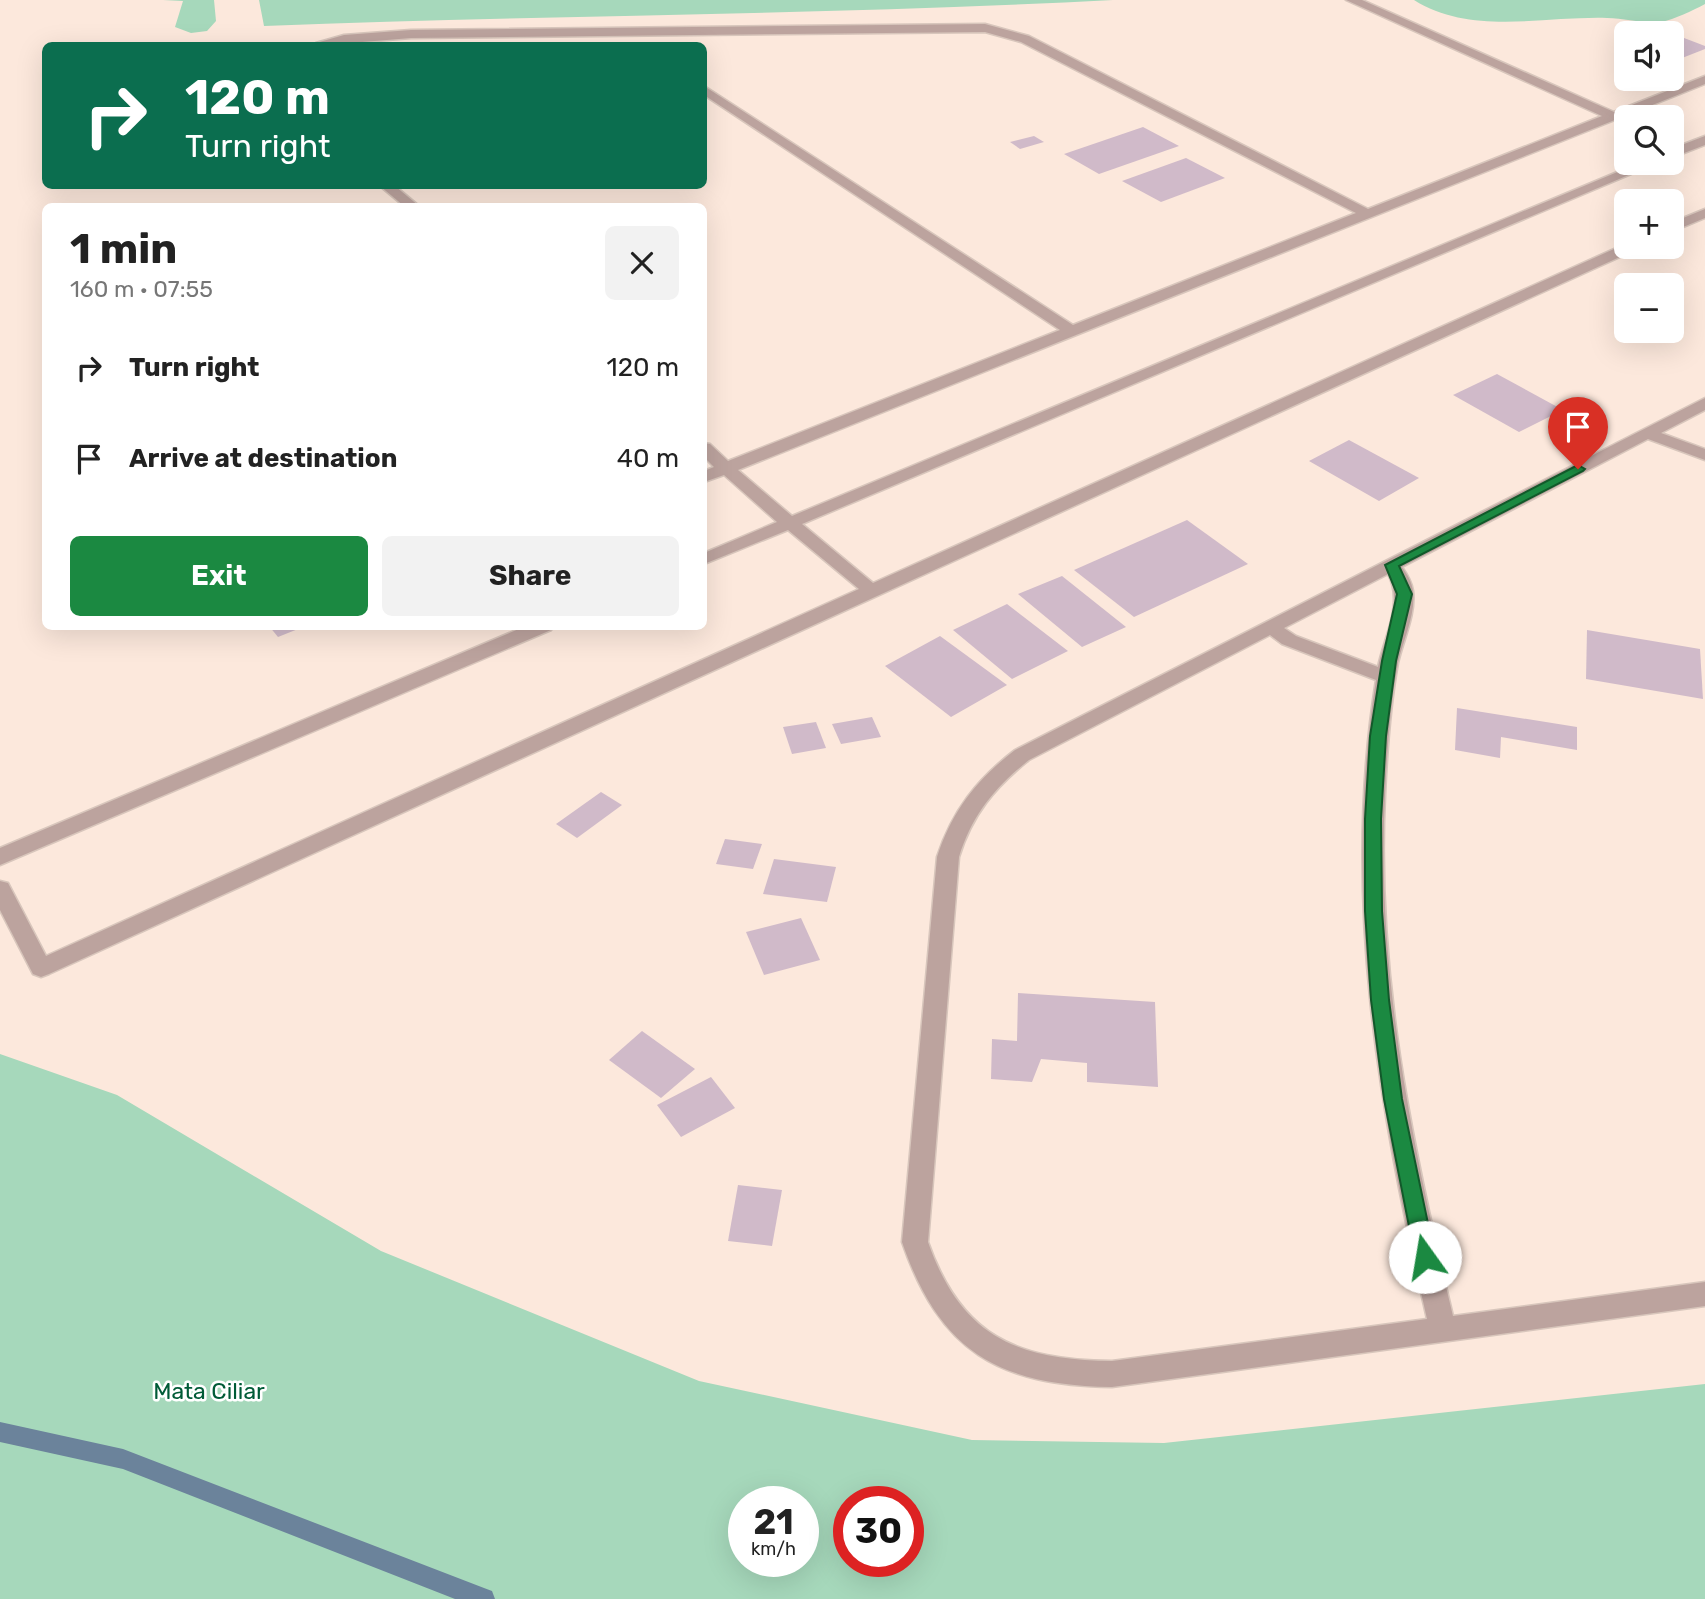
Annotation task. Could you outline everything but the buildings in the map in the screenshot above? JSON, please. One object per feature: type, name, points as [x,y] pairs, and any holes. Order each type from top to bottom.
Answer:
[{"type":"street","points":[[1352,0],[1613,116]]},
{"type":"street","points":[[334,42],[411,34],[624,31],[970,27],[1013,34],[1368,214]]},
{"type":"street","points":[[624,31],[629,42]]},
{"type":"street","points":[[707,476],[1705,80]]},
{"type":"street","points":[[707,92],[1071,331]]},
{"type":"street","points":[[1684,149],[1705,140]]},
{"type":"street","points":[[707,558],[1621,175]]},
{"type":"street","points":[[391,189],[408,203]]},
{"type":"street","points":[[1684,222],[1705,213]]},
{"type":"street","points":[[0,889],[41,968],[1614,254]]},
{"type":"street","points":[[1705,403],[1022,755],[997,773],[963,814],[948,857],[915,1242],[923,1270],[935,1295],[953,1319],[977,1340],[1007,1357],[1041,1370],[1077,1375],[1112,1374],[1705,1294]]},
{"type":"street","points":[[1648,433],[1705,455]]},
{"type":"street","points":[[707,450],[872,591]]},
{"type":"street","points":[[1392,565],[1405,594],[1386,677],[1378,736],[1373,819],[1374,911],[1380,1000],[1393,1099],[1413,1209],[1443,1330]]},
{"type":"street","points":[[1271,627],[1289,640],[1386,677]]},
{"type":"street","points":[[0,857],[535,630]]},
{"type":"green space","points":[[163,0],[214,0],[216,21],[207,31],[191,33],[175,27],[183,1]]},
{"type":"green space","points":[[259,0],[1113,0],[901,9],[264,26]]},
{"type":"green space","points":[[1414,0],[1705,0],[1705,4],[1665,21],[1583,18],[1483,21],[1436,11]]},
{"type":"green space","name":"Mata Ciliar","points":[[0,1054],[117,1095],[381,1251],[699,1381],[972,1440],[1164,1443],[1705,1384],[1705,1599],[0,1599]]},
{"type":"waterway","points":[[0,1432],[123,1459],[484,1599]]},
{"type":"route","points":[[1425,1257],[1413,1209],[1393,1099],[1380,1000],[1374,911],[1373,819],[1378,736],[1389,661],[1405,594],[1392,565],[1578,469]]}]
